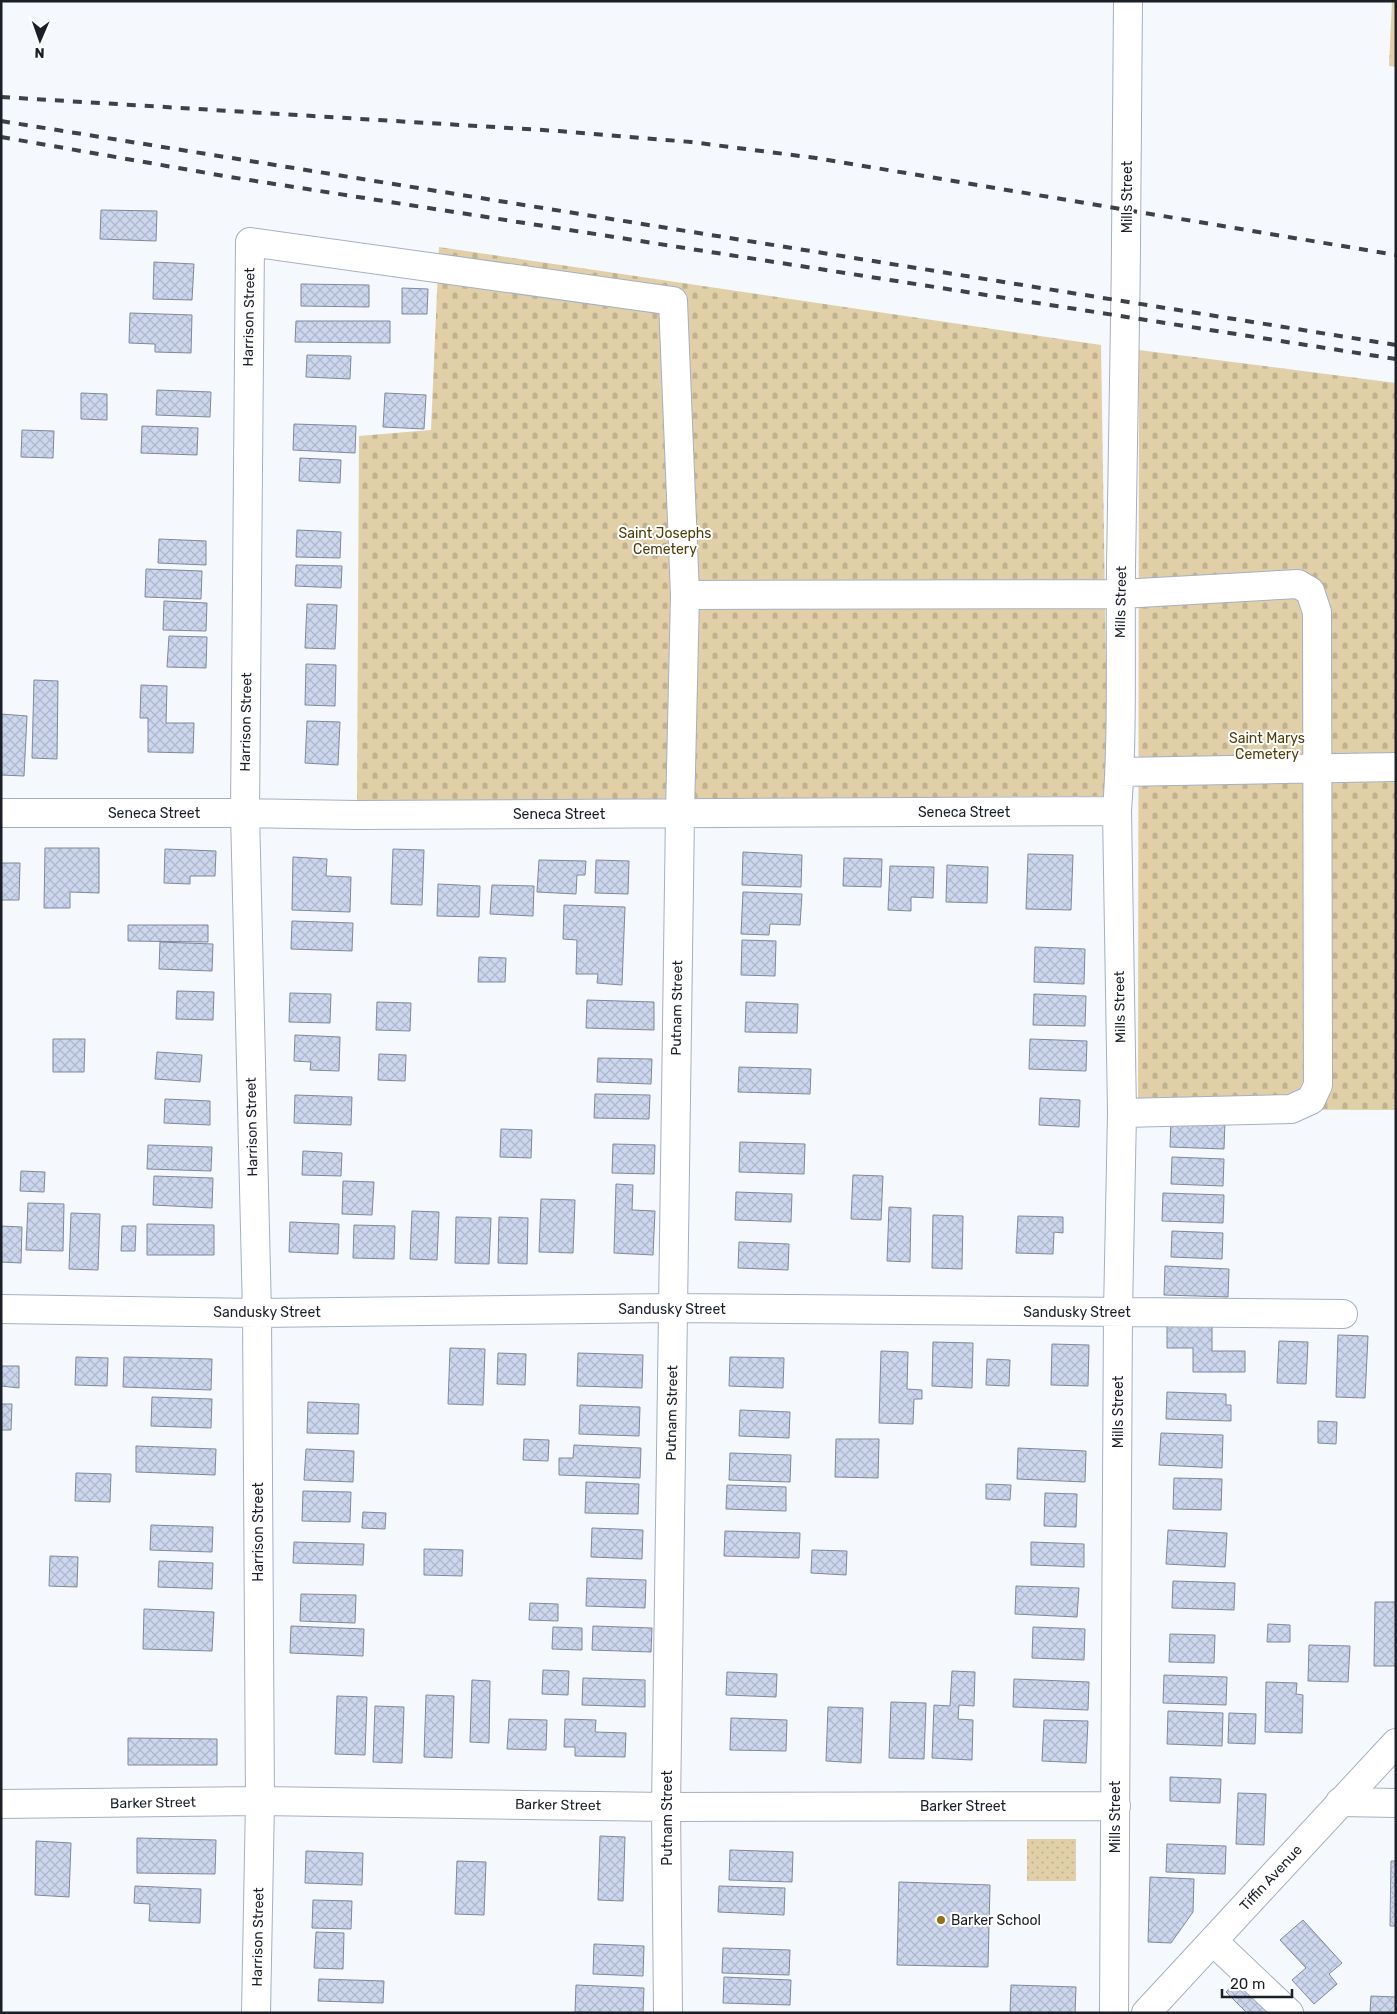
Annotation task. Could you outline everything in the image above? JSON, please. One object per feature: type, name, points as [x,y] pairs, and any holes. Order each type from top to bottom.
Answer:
[{"type":"street","name":"Mills Street","points":[[1114,2013],[1118,1312],[1122,1113],[1117,811],[1120,772],[1121,594],[1127,301],[1128,1]]},
{"type":"street","name":"Putnam Street","points":[[250,242],[673,301],[684,594],[666,1807],[668,2013]]},
{"type":"street","name":"Harrison Street","points":[[250,242],[245,813],[257,1313],[260,1801],[256,2013]]},
{"type":"street","points":[[684,594],[1121,594],[1298,584],[1310,591],[1318,612],[1318,1085],[1311,1100],[1291,1109],[1122,1113]]},
{"type":"street","points":[[1120,772],[1396,767]]},
{"type":"street","name":"Seneca Street","points":[[1,813],[358,815],[1117,811]]},
{"type":"street","name":"Sandusky Street","points":[[1,1309],[257,1313],[673,1308],[1343,1314]]},
{"type":"street","name":"Tiffin Avenue","points":[[1146,2013],[1396,1743]]},
{"type":"street","name":"Barker Street","points":[[1,1804],[260,1801],[666,1807],[1116,1806]]},
{"type":"street","points":[[1340,1802],[1396,1803]]},
{"type":"street","points":[[1213,1941],[1289,2013]]},
{"type":"green space","points":[[1392,1],[1396,1],[1396,67],[1389,66]]},
{"type":"green space","name":"Saint Josephs Cemetery","points":[[439,247],[1101,345],[1108,796],[357,801],[359,436],[431,430]]},
{"type":"green space","name":"Saint Marys Cemetery","points":[[1139,350],[1396,383],[1396,1110],[1138,1109]]},
{"type":"green space","points":[[1027,1839],[1076,1839],[1076,1881],[1027,1881]]},
{"type":"building","points":[[101,210],[157,211],[156,241],[100,239]]},
{"type":"building","points":[[154,262],[194,264],[192,300],[153,299]]},
{"type":"building","points":[[301,284],[369,285],[369,307],[301,306]]},
{"type":"building","points":[[402,288],[428,289],[427,314],[402,314]]},
{"type":"building","points":[[130,313],[192,315],[191,353],[155,352],[155,344],[129,343]]},
{"type":"building","points":[[296,321],[390,321],[390,343],[295,342]]},
{"type":"building","points":[[307,355],[351,356],[350,379],[306,377]]},
{"type":"building","points":[[157,390],[211,392],[210,417],[156,415]]},
{"type":"building","points":[[81,393],[107,394],[107,420],[81,419]]},
{"type":"building","points":[[385,393],[426,395],[424,429],[383,427]]},
{"type":"building","points":[[294,424],[356,426],[355,453],[293,450]]},
{"type":"building","points":[[142,426],[198,428],[197,455],[141,453]]},
{"type":"building","points":[[22,430],[54,431],[53,458],[21,457]]},
{"type":"building","points":[[300,458],[341,460],[340,483],[299,481]]},
{"type":"building","points":[[297,530],[341,532],[340,558],[296,557]]},
{"type":"building","points":[[159,539],[206,541],[206,565],[158,563]]},
{"type":"building","points":[[296,565],[342,566],[341,588],[295,586]]},
{"type":"building","points":[[146,569],[202,571],[201,599],[145,597]]},
{"type":"building","points":[[164,601],[207,603],[206,631],[163,630]]},
{"type":"building","points":[[307,604],[337,605],[335,649],[305,648]]},
{"type":"building","points":[[169,636],[207,637],[206,668],[167,667]]},
{"type":"building","points":[[306,664],[336,665],[335,706],[305,705]]},
{"type":"building","points":[[34,680],[58,681],[57,759],[32,758]]},
{"type":"building","points":[[141,685],[167,686],[166,723],[194,723],[193,753],[148,752],[148,718],[140,718]]},
{"type":"building","points":[[1,714],[27,716],[24,776],[1,775]]},
{"type":"building","points":[[307,721],[340,722],[338,765],[305,763]]},
{"type":"building","points":[[45,848],[99,848],[99,893],[70,892],[70,908],[44,908]]},
{"type":"building","points":[[165,849],[216,851],[215,876],[190,876],[190,884],[164,883]]},
{"type":"building","points":[[393,849],[424,850],[422,905],[391,904]]},
{"type":"building","points":[[743,852],[802,855],[801,887],[742,885]]},
{"type":"building","points":[[1028,854],[1073,855],[1071,910],[1026,909]]},
{"type":"building","points":[[293,857],[327,859],[326,876],[351,877],[350,912],[292,910]]},
{"type":"building","points":[[844,858],[882,859],[881,887],[843,886]]},
{"type":"building","points":[[539,860],[586,861],[585,875],[577,875],[576,894],[537,892]]},
{"type":"building","points":[[596,860],[629,861],[628,894],[595,893]]},
{"type":"building","points":[[1,863],[20,863],[19,900],[1,900]]},
{"type":"building","points":[[947,865],[988,867],[987,903],[946,902]]},
{"type":"building","points":[[890,866],[934,867],[933,898],[911,897],[911,911],[888,910]]},
{"type":"building","points":[[438,884],[480,886],[479,917],[437,916]]},
{"type":"building","points":[[492,885],[534,886],[533,916],[490,914]]},
{"type":"building","points":[[743,892],[802,894],[800,925],[770,924],[769,935],[741,934]]},
{"type":"building","points":[[564,905],[625,907],[622,985],[597,983],[598,974],[576,974],[577,940],[563,939]]},
{"type":"building","points":[[292,921],[353,923],[352,951],[291,949]]},
{"type":"building","points":[[128,925],[208,925],[208,942],[128,941]]},
{"type":"building","points":[[742,940],[776,941],[775,976],[741,975]]},
{"type":"building","points":[[160,942],[213,944],[212,971],[159,969]]},
{"type":"building","points":[[1035,947],[1085,949],[1084,984],[1034,982]]},
{"type":"building","points":[[479,957],[506,958],[505,982],[478,982]]},
{"type":"building","points":[[177,991],[214,992],[213,1020],[176,1019]]},
{"type":"building","points":[[290,993],[331,994],[330,1023],[289,1022]]},
{"type":"building","points":[[1034,994],[1086,996],[1085,1026],[1033,1025]]},
{"type":"building","points":[[587,1000],[654,1002],[654,1030],[586,1028]]},
{"type":"building","points":[[377,1002],[411,1003],[410,1031],[376,1030]]},
{"type":"building","points":[[746,1002],[798,1004],[797,1033],[745,1032]]},
{"type":"building","points":[[295,1035],[340,1037],[339,1071],[310,1070],[311,1062],[294,1061]]},
{"type":"building","points":[[53,1039],[85,1039],[84,1072],[53,1072]]},
{"type":"building","points":[[1030,1039],[1087,1041],[1086,1071],[1029,1069]]},
{"type":"building","points":[[157,1052],[202,1055],[200,1082],[155,1079]]},
{"type":"building","points":[[379,1054],[406,1055],[405,1081],[378,1080]]},
{"type":"building","points":[[598,1058],[652,1059],[651,1084],[597,1082]]},
{"type":"building","points":[[739,1067],[811,1069],[810,1094],[738,1092]]},
{"type":"building","points":[[595,1094],[650,1095],[649,1119],[594,1118]]},
{"type":"building","points":[[295,1095],[352,1097],[351,1125],[294,1123]]},
{"type":"building","points":[[1040,1098],[1080,1100],[1079,1127],[1039,1125]]},
{"type":"building","points":[[165,1099],[210,1101],[210,1125],[164,1123]]},
{"type":"building","points":[[1171,1119],[1225,1121],[1224,1149],[1170,1147]]},
{"type":"building","points":[[501,1129],[532,1130],[531,1158],[500,1157]]},
{"type":"building","points":[[740,1142],[805,1144],[804,1174],[739,1172]]},
{"type":"building","points":[[613,1144],[655,1145],[654,1174],[612,1173]]},
{"type":"building","points":[[148,1145],[212,1147],[211,1171],[147,1169]]},
{"type":"building","points":[[303,1151],[342,1153],[341,1176],[302,1175]]},
{"type":"building","points":[[1172,1157],[1224,1159],[1223,1186],[1171,1184]]},
{"type":"building","points":[[21,1171],[45,1172],[44,1192],[20,1191]]},
{"type":"building","points":[[853,1175],[883,1176],[881,1220],[851,1219]]},
{"type":"building","points":[[154,1176],[213,1178],[212,1208],[153,1205]]},
{"type":"building","points":[[343,1181],[374,1182],[372,1215],[342,1214]]},
{"type":"building","points":[[616,1184],[633,1185],[632,1210],[655,1211],[653,1255],[614,1253]]},
{"type":"building","points":[[736,1192],[792,1194],[791,1222],[735,1220]]},
{"type":"building","points":[[1163,1193],[1224,1195],[1223,1223],[1162,1221]]},
{"type":"building","points":[[541,1199],[575,1200],[573,1253],[539,1252]]},
{"type":"building","points":[[28,1203],[64,1204],[63,1251],[26,1250]]},
{"type":"building","points":[[889,1207],[911,1208],[910,1262],[887,1261]]},
{"type":"building","points":[[412,1211],[439,1212],[437,1260],[410,1259]]},
{"type":"building","points":[[71,1213],[100,1214],[98,1270],[69,1269]]},
{"type":"building","points":[[933,1215],[963,1216],[962,1269],[932,1268]]},
{"type":"building","points":[[1018,1216],[1063,1217],[1063,1233],[1054,1232],[1053,1254],[1016,1253]]},
{"type":"building","points":[[456,1217],[491,1218],[489,1264],[455,1263]]},
{"type":"building","points":[[499,1217],[528,1218],[527,1264],[498,1263]]},
{"type":"building","points":[[290,1222],[339,1224],[338,1254],[289,1252]]},
{"type":"building","points":[[147,1224],[214,1225],[214,1255],[147,1255]]},
{"type":"building","points":[[354,1225],[395,1226],[394,1259],[353,1258]]},
{"type":"building","points":[[1,1226],[22,1227],[21,1263],[1,1262]]},
{"type":"building","points":[[122,1226],[136,1226],[135,1251],[121,1251]]},
{"type":"building","points":[[1172,1231],[1223,1233],[1222,1259],[1171,1257]]},
{"type":"building","points":[[739,1242],[789,1244],[788,1270],[738,1268]]},
{"type":"building","points":[[1165,1266],[1229,1269],[1228,1297],[1164,1295]]},
{"type":"building","points":[[1167,1326],[1212,1326],[1212,1351],[1245,1351],[1245,1372],[1193,1372],[1193,1348],[1167,1348]]},
{"type":"building","points":[[1338,1335],[1368,1336],[1365,1398],[1336,1397]]},
{"type":"building","points":[[1279,1341],[1308,1342],[1306,1384],[1277,1383]]},
{"type":"building","points":[[933,1342],[973,1343],[972,1388],[932,1386]]},
{"type":"building","points":[[1052,1344],[1089,1345],[1088,1386],[1051,1385]]},
{"type":"building","points":[[450,1348],[485,1349],[483,1405],[448,1404]]},
{"type":"building","points":[[881,1351],[908,1352],[907,1389],[922,1390],[922,1399],[914,1399],[913,1424],[879,1423]]},
{"type":"building","points":[[498,1353],[526,1354],[525,1385],[497,1384]]},
{"type":"building","points":[[578,1353],[643,1355],[642,1388],[577,1386]]},
{"type":"building","points":[[76,1357],[108,1358],[107,1386],[75,1385]]},
{"type":"building","points":[[124,1357],[212,1359],[211,1390],[123,1387]]},
{"type":"building","points":[[730,1357],[784,1358],[783,1388],[729,1386]]},
{"type":"building","points":[[987,1359],[1010,1360],[1009,1386],[986,1385]]},
{"type":"building","points":[[1,1366],[19,1366],[19,1388],[1,1386]]},
{"type":"building","points":[[1167,1392],[1226,1394],[1226,1405],[1231,1405],[1231,1421],[1166,1419]]},
{"type":"building","points":[[152,1397],[212,1399],[211,1428],[151,1426]]},
{"type":"building","points":[[308,1402],[359,1404],[358,1434],[307,1433]]},
{"type":"building","points":[[1,1404],[12,1404],[11,1430],[1,1430]]},
{"type":"building","points":[[580,1405],[640,1407],[639,1436],[579,1434]]},
{"type":"building","points":[[740,1410],[790,1412],[789,1438],[739,1436]]},
{"type":"building","points":[[1318,1421],[1337,1422],[1336,1444],[1318,1443]]},
{"type":"building","points":[[1161,1433],[1223,1435],[1222,1468],[1159,1465]]},
{"type":"building","points":[[524,1439],[549,1440],[548,1461],[523,1460]]},
{"type":"building","points":[[836,1439],[879,1439],[878,1478],[835,1477]]},
{"type":"building","points":[[574,1445],[641,1448],[640,1478],[559,1475],[559,1458],[573,1458]]},
{"type":"building","points":[[136,1446],[216,1449],[215,1475],[136,1472]]},
{"type":"building","points":[[1018,1448],[1086,1451],[1085,1482],[1017,1479]]},
{"type":"building","points":[[306,1449],[354,1451],[353,1482],[304,1480]]},
{"type":"building","points":[[730,1453],[791,1455],[790,1482],[729,1480]]},
{"type":"building","points":[[76,1473],[111,1474],[110,1502],[75,1501]]},
{"type":"building","points":[[1174,1478],[1222,1479],[1221,1510],[1173,1509]]},
{"type":"building","points":[[586,1482],[639,1484],[638,1514],[585,1513]]},
{"type":"building","points":[[986,1484],[1011,1485],[1010,1500],[986,1499]]},
{"type":"building","points":[[727,1485],[786,1487],[786,1511],[726,1509]]},
{"type":"building","points":[[303,1491],[351,1492],[350,1522],[302,1521]]},
{"type":"building","points":[[1045,1493],[1077,1494],[1076,1527],[1044,1526]]},
{"type":"building","points":[[363,1512],[386,1513],[385,1529],[362,1528]]},
{"type":"building","points":[[151,1525],[213,1527],[212,1552],[150,1550]]},
{"type":"building","points":[[592,1528],[643,1530],[642,1559],[591,1557]]},
{"type":"building","points":[[1168,1530],[1227,1533],[1225,1567],[1166,1564]]},
{"type":"building","points":[[725,1531],[800,1533],[799,1558],[724,1556]]},
{"type":"building","points":[[294,1542],[364,1544],[363,1565],[293,1563]]},
{"type":"building","points":[[1031,1542],[1084,1544],[1084,1567],[1031,1565]]},
{"type":"building","points":[[424,1549],[463,1550],[462,1576],[424,1575]]},
{"type":"building","points":[[812,1550],[847,1551],[846,1575],[811,1573]]},
{"type":"building","points":[[50,1556],[78,1557],[77,1587],[49,1586]]},
{"type":"building","points":[[159,1561],[213,1563],[212,1589],[158,1587]]},
{"type":"building","points":[[587,1578],[646,1580],[645,1608],[586,1606]]},
{"type":"building","points":[[1173,1581],[1235,1583],[1234,1610],[1172,1608]]},
{"type":"building","points":[[1016,1586],[1079,1588],[1077,1617],[1015,1614]]},
{"type":"building","points":[[301,1594],[356,1595],[355,1623],[300,1621]]},
{"type":"building","points":[[1375,1602],[1396,1602],[1396,1666],[1374,1666]]},
{"type":"building","points":[[530,1603],[558,1604],[558,1621],[529,1620]]},
{"type":"building","points":[[144,1609],[214,1612],[212,1651],[143,1649]]},
{"type":"building","points":[[1268,1624],[1290,1625],[1290,1642],[1267,1642]]},
{"type":"building","points":[[291,1626],[364,1629],[363,1656],[290,1653]]},
{"type":"building","points":[[593,1626],[652,1628],[651,1652],[592,1650]]},
{"type":"building","points":[[553,1627],[582,1628],[582,1650],[552,1649]]},
{"type":"building","points":[[1033,1627],[1085,1629],[1084,1660],[1032,1658]]},
{"type":"building","points":[[1170,1634],[1215,1635],[1214,1663],[1169,1662]]},
{"type":"building","points":[[1309,1645],[1350,1646],[1348,1682],[1308,1681]]},
{"type":"building","points":[[543,1670],[569,1671],[568,1695],[542,1694]]},
{"type":"building","points":[[952,1671],[975,1672],[974,1706],[959,1705],[958,1719],[973,1720],[972,1760],[932,1758],[934,1705],[950,1706]]},
{"type":"building","points":[[727,1672],[777,1674],[776,1697],[726,1695]]},
{"type":"building","points":[[1164,1675],[1227,1677],[1226,1705],[1163,1703]]},
{"type":"building","points":[[583,1678],[645,1680],[645,1707],[582,1705]]},
{"type":"building","points":[[1014,1679],[1089,1682],[1088,1710],[1013,1707]]},
{"type":"building","points":[[472,1680],[490,1681],[489,1743],[470,1742]]},
{"type":"building","points":[[1266,1682],[1297,1683],[1296,1694],[1303,1695],[1302,1733],[1265,1732]]},
{"type":"building","points":[[426,1695],[454,1696],[452,1758],[424,1757]]},
{"type":"building","points":[[337,1696],[367,1697],[365,1755],[335,1754]]},
{"type":"building","points":[[891,1702],[926,1703],[924,1759],[889,1758]]},
{"type":"building","points":[[375,1706],[404,1707],[402,1763],[373,1762]]},
{"type":"building","points":[[828,1707],[863,1708],[861,1763],[826,1761]]},
{"type":"building","points":[[1168,1711],[1223,1713],[1222,1746],[1167,1744]]},
{"type":"building","points":[[1229,1713],[1256,1714],[1255,1744],[1228,1743]]},
{"type":"building","points":[[731,1718],[787,1720],[786,1751],[730,1750]]},
{"type":"building","points":[[509,1719],[547,1720],[546,1750],[507,1749]]},
{"type":"building","points":[[565,1719],[596,1720],[595,1732],[626,1733],[625,1757],[575,1756],[575,1747],[564,1747]]},
{"type":"building","points":[[1044,1720],[1088,1721],[1086,1763],[1042,1761]]},
{"type":"building","points":[[128,1738],[217,1739],[217,1765],[128,1765]]},
{"type":"building","points":[[1170,1777],[1221,1779],[1220,1803],[1170,1801]]},
{"type":"building","points":[[1238,1793],[1266,1794],[1264,1845],[1236,1844]]},
{"type":"building","points":[[600,1836],[625,1837],[623,1901],[598,1900]]},
{"type":"building","points":[[137,1838],[216,1840],[215,1874],[137,1873]]},
{"type":"building","points":[[36,1841],[71,1843],[69,1897],[35,1895]]},
{"type":"building","points":[[1167,1844],[1226,1846],[1225,1874],[1166,1872]]},
{"type":"building","points":[[730,1850],[793,1852],[792,1882],[729,1880]]},
{"type":"building","points":[[306,1851],[363,1853],[362,1885],[305,1883]]},
{"type":"building","points":[[457,1861],[486,1862],[484,1915],[455,1914]]},
{"type":"building","points":[[1391,1861],[1396,1861],[1396,1926],[1390,1926]]},
{"type":"building","points":[[1150,1877],[1194,1879],[1193,1912],[1171,1943],[1148,1942]]},
{"type":"building","points":[[899,1882],[990,1885],[988,1967],[897,1965]]},
{"type":"building","points":[[135,1886],[201,1889],[200,1923],[149,1921],[150,1904],[134,1903]]},
{"type":"building","points":[[719,1886],[785,1888],[784,1915],[718,1912]]},
{"type":"building","points":[[313,1900],[352,1901],[351,1929],[312,1928]]},
{"type":"building","points":[[1303,1920],[1342,1963],[1329,1974],[1337,1984],[1314,2004],[1292,1980],[1306,1968],[1280,1940]]},
{"type":"building","points":[[316,1932],[344,1933],[343,1969],[314,1968]]},
{"type":"building","points":[[594,1944],[644,1946],[643,1976],[593,1974]]},
{"type":"building","points":[[723,1948],[790,1950],[789,1975],[722,1973]]},
{"type":"building","points":[[1241,1976],[1283,2013],[1247,2013],[1226,1992]]},
{"type":"building","points":[[724,1977],[791,1980],[790,2005],[723,2003]]},
{"type":"building","points":[[319,1979],[384,1981],[383,2003],[318,2001]]},
{"type":"building","points":[[576,1985],[644,1988],[643,2013],[575,2012]]},
{"type":"building","points":[[1011,1985],[1076,1987],[1075,2013],[1010,2013]]},
{"type":"building","points":[[1371,1996],[1396,1997],[1396,2013],[1370,2013]]},
{"type":"railway","points":[[1,97],[559,131],[691,142],[816,158],[1396,255]]},
{"type":"railway","points":[[1,121],[1396,345]]},
{"type":"railway","points":[[1,137],[230,177],[1396,359]]},
{"type":"place","name":"Barker School","points":[[941,1920]]}]
